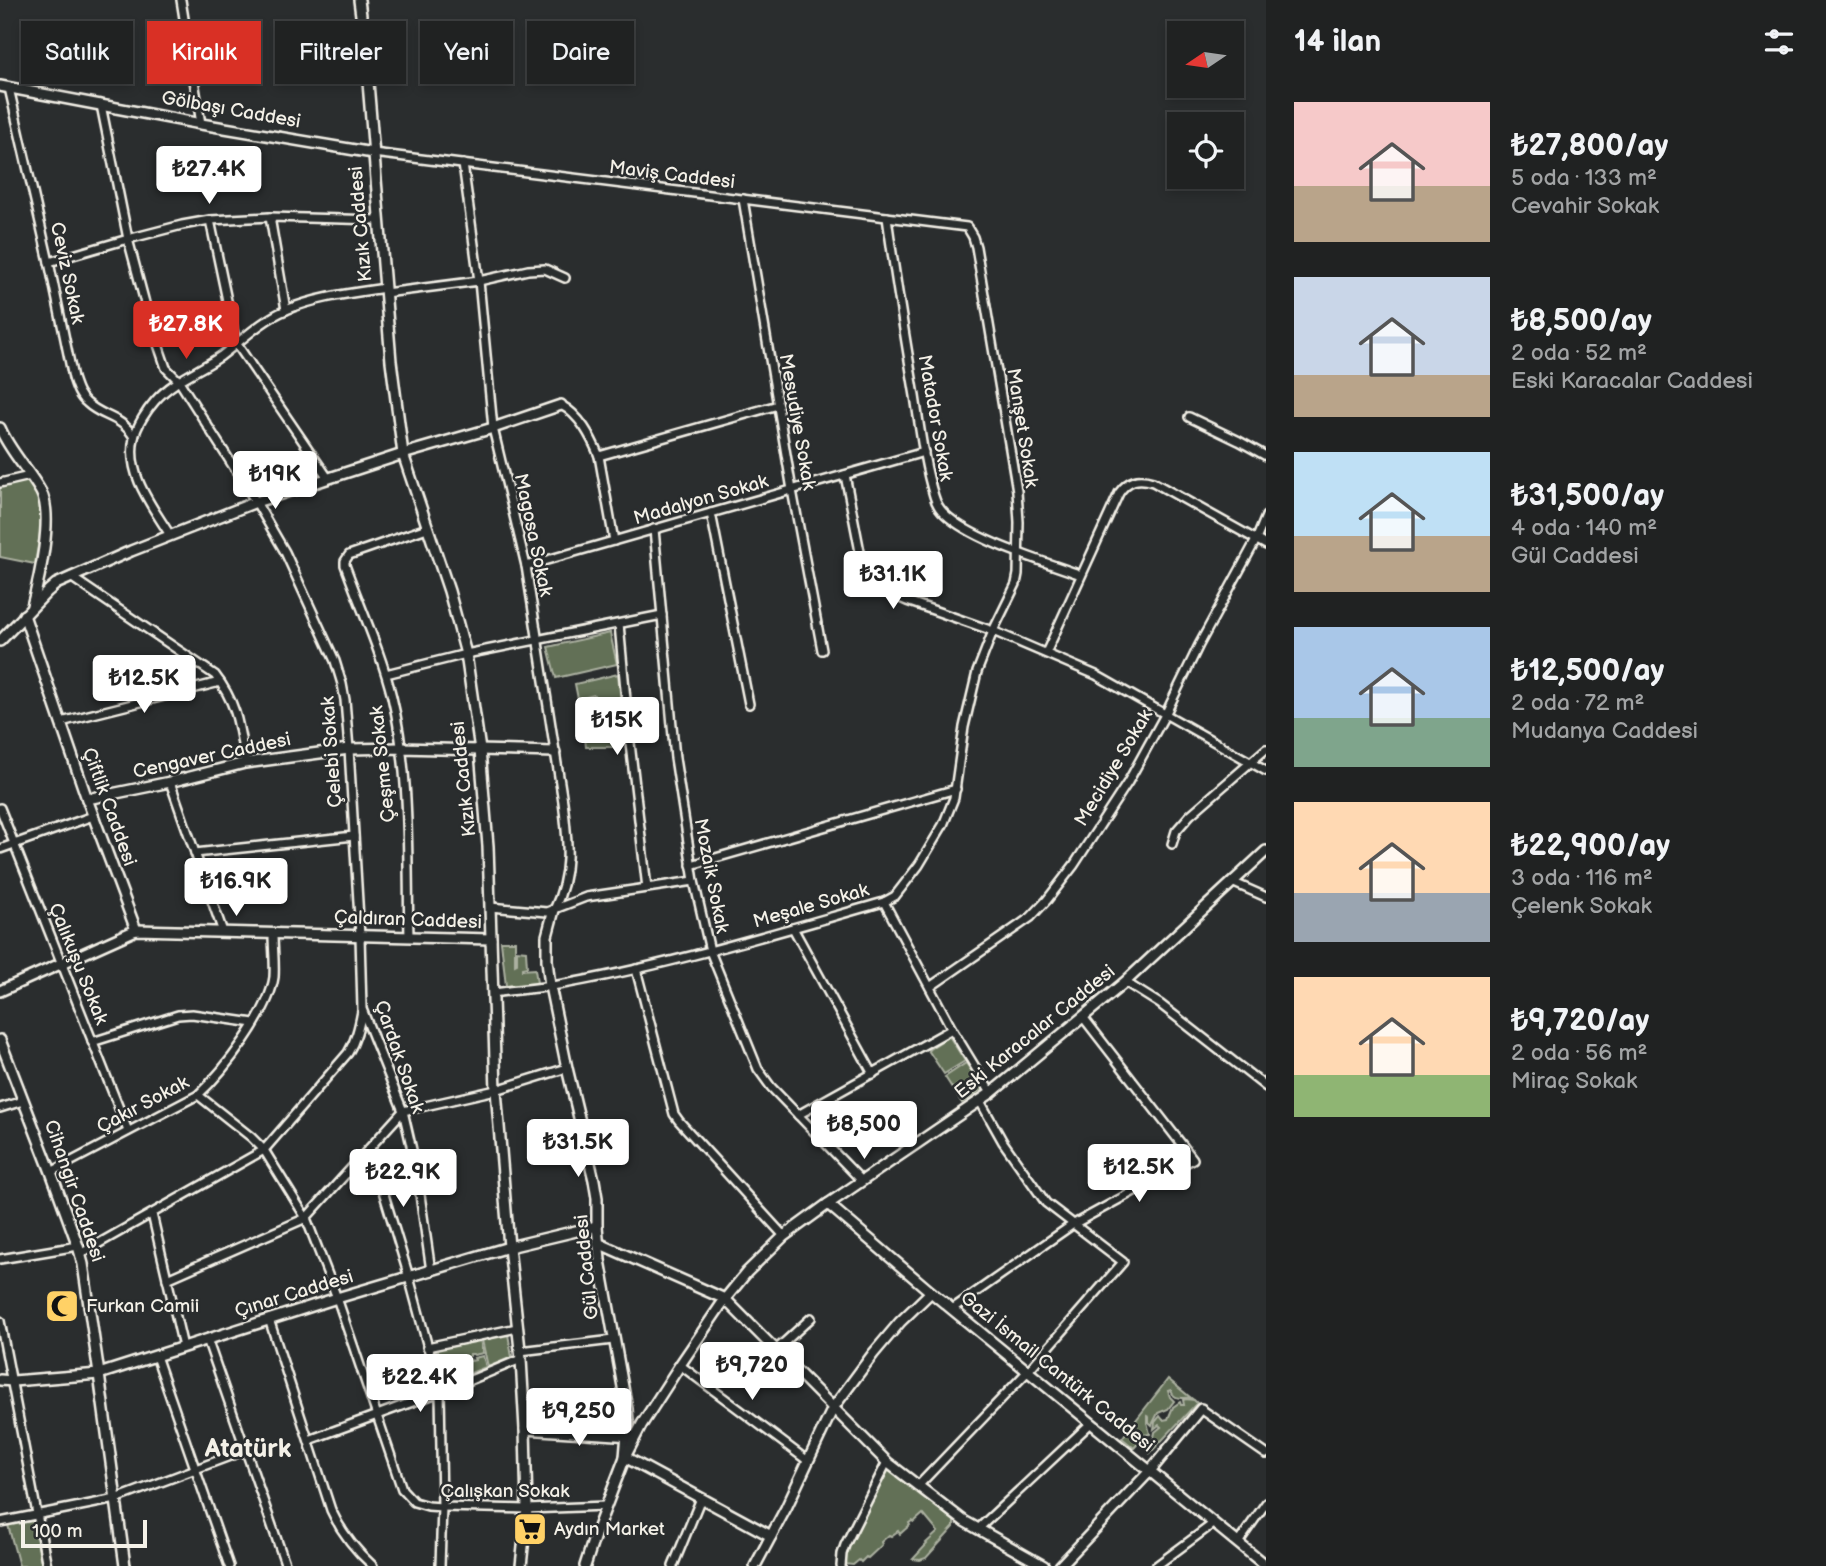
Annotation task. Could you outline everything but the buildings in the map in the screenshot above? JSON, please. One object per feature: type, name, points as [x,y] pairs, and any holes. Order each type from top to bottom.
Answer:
[{"type":"street","points":[[181,0],[201,124]]},
{"type":"street","name":"Kızık Caddesi","points":[[359,0],[391,361],[402,454],[449,591],[466,653],[480,750],[488,846],[496,1090],[525,1429],[527,1509],[521,1566]]},
{"type":"street","name":"Gölbaşı Caddesi","points":[[4,87],[373,153]]},
{"type":"street","name":"Ceviz Sokak","points":[[4,87],[49,262],[77,389],[85,402],[124,424],[134,437]]},
{"type":"street","name":"Çelebi Sokak","points":[[101,105],[128,239],[149,318],[166,368],[179,381],[285,552],[335,662],[342,684],[349,749],[360,936]]},
{"type":"street","name":"Maviş Caddesi","points":[[373,153],[967,227]]},
{"type":"street","name":"Magosa Sokak","points":[[463,164],[479,281],[493,428],[526,566],[566,822],[567,864],[563,891],[554,909]]},
{"type":"street","name":"Mesudiye Sokak","points":[[743,199],[822,650]]},
{"type":"street","points":[[49,262],[128,239],[210,220],[270,217],[379,220]]},
{"type":"street","points":[[270,217],[286,310]]},
{"type":"street","name":"Matador Sokak","points":[[887,217],[924,452],[933,495],[939,507],[972,532],[1081,575]]},
{"type":"street","points":[[210,220],[236,343],[328,478]]},
{"type":"street","name":"Manşet Sokak","points":[[967,227],[976,247],[1017,491],[1019,522],[1016,584],[993,631]]},
{"type":"street","points":[[170,535],[145,494],[135,471],[133,462],[136,430],[155,400],[265,322],[286,310],[335,296],[479,281],[537,269],[545,269],[565,278]]},
{"type":"street","points":[[0,641],[56,584],[170,535],[328,478],[561,405],[577,418],[599,456],[614,541]]},
{"type":"street","points":[[599,456],[778,405]]},
{"type":"street","points":[[1189,417],[1266,456]]},
{"type":"street","points":[[0,428],[5,441],[45,502],[41,563],[32,607]]},
{"type":"street","name":"Madalyon Sokak","points":[[526,566],[924,452]]},
{"type":"street","points":[[845,475],[863,567],[871,583],[877,588],[993,631],[1097,675],[1266,771]]},
{"type":"street","points":[[0,483],[30,476]]},
{"type":"street","points":[[1046,653],[1119,493],[1128,483],[1140,479],[1153,482],[1266,545]]},
{"type":"street","points":[[711,513],[749,704]]},
{"type":"street","name":"Mecidiye Sokak","points":[[930,987],[1021,925],[1047,900],[1074,865],[1128,782],[1166,713],[1266,516]]},
{"type":"street","name":"Çeşme Sokak","points":[[409,937],[401,748],[386,674],[345,561],[349,555],[427,528]]},
{"type":"street","name":"Mozaik Sokak","points":[[654,529],[675,758],[691,865],[710,951],[758,1069],[771,1087],[861,1180]]},
{"type":"street","points":[[71,577],[215,675],[236,709],[245,763]]},
{"type":"street","name":"Çiftlik Caddesi","points":[[24,615],[93,816],[136,930]]},
{"type":"street","points":[[386,674],[466,653],[662,615]]},
{"type":"street","points":[[620,624],[630,749],[646,888]]},
{"type":"street","name":"Meşale Sokak","points":[[493,993],[551,986],[636,969],[793,928],[884,902],[895,896],[919,864],[951,808],[971,692],[993,631]]},
{"type":"street","points":[[61,722],[220,682]]},
{"type":"street","name":"Cengaver Caddesi","points":[[87,799],[245,763],[349,749],[555,752]]},
{"type":"street","points":[[1172,844],[1176,831],[1190,815],[1266,749]]},
{"type":"street","points":[[170,782],[223,932]]},
{"type":"street","points":[[691,865],[956,789]]},
{"type":"street","name":"Çalıkuşu Sokak","points":[[0,808],[128,1131]]},
{"type":"street","points":[[0,849],[93,816]]},
{"type":"street","points":[[195,853],[354,836]]},
{"type":"street","name":"Eski Karacalar Caddesi","points":[[585,1566],[631,1436],[725,1298],[747,1272],[784,1236],[861,1180],[991,1093],[1125,982],[1266,851]]},
{"type":"street","points":[[490,907],[540,912],[586,897],[694,881]]},
{"type":"street","points":[[1232,882],[1266,897]]},
{"type":"street","points":[[884,902],[952,1029],[991,1093]]},
{"type":"street","name":"Gül Caddesi","points":[[554,909],[547,936],[547,960],[567,1068],[594,1180],[598,1243],[631,1436]]},
{"type":"street","points":[[793,928],[873,1074]]},
{"type":"street","name":"Çaldıran Caddesi","points":[[0,991],[136,930],[491,939]]},
{"type":"street","name":"Çakır Sokak","points":[[51,1172],[198,1095],[222,1070],[266,1002],[274,977],[272,934]]},
{"type":"street","name":"Çardak Sokak","points":[[360,936],[362,1009],[403,1111],[416,1167],[431,1270]]},
{"type":"street","points":[[636,969],[674,1114],[784,1236]]},
{"type":"street","points":[[1125,982],[1160,1004],[1266,1087]]},
{"type":"street","points":[[0,1259],[79,1250],[152,1214],[264,1150],[348,1053],[359,1030],[362,1009]]},
{"type":"street","points":[[92,1042],[192,1014],[254,1023]]},
{"type":"street","points":[[953,1310],[1072,1225],[1193,1159],[1083,1017]]},
{"type":"street","points":[[799,1115],[952,1029]]},
{"type":"street","name":"Cihangir Caddesi","points":[[0,1040],[79,1250],[125,1566]]},
{"type":"street","points":[[167,1279],[306,1218],[403,1111],[496,1090],[567,1068]]},
{"type":"street","name":"Çalışkan Sokak","points":[[198,1095],[264,1150],[306,1218],[337,1298],[402,1489],[414,1502],[442,1507],[527,1509],[606,1506]]},
{"type":"street","points":[[0,1108],[23,1101]]},
{"type":"street","points":[[918,1486],[1028,1371],[1123,1262],[1072,1225],[1038,1194],[1003,1142],[980,1101]]},
{"type":"street","points":[[370,1148],[440,1392],[440,1566]]},
{"type":"street","name":"Gazi İsmail Cantürk Caddesi","points":[[828,1204],[931,1292],[1266,1566]]},
{"type":"street","points":[[152,1214],[183,1347]]},
{"type":"street","name":"Çınar Caddesi","points":[[0,1380],[99,1374],[431,1270],[509,1247],[597,1226]]},
{"type":"street","points":[[598,1243],[725,1298],[887,1462],[964,1521],[1044,1566]]},
{"type":"street","points":[[757,1565],[832,1408],[900,1322],[931,1292]]},
{"type":"street","points":[[776,1350],[811,1318]]},
{"type":"street","points":[[269,1319],[335,1519],[354,1548],[373,1566]]},
{"type":"street","points":[[0,1321],[47,1566]]},
{"type":"street","points":[[427,1347],[517,1328]]},
{"type":"street","points":[[207,1339],[286,1566]]},
{"type":"street","points":[[309,1440],[440,1392],[520,1355],[613,1340]]},
{"type":"street","points":[[156,1356],[229,1566]]},
{"type":"street","points":[[680,1365],[808,1461]]},
{"type":"street","points":[[1060,1566],[1150,1471],[1200,1409],[1266,1454]]},
{"type":"street","points":[[978,1529],[1091,1423]]},
{"type":"street","points":[[525,1429],[631,1436]]},
{"type":"street","points":[[0,1522],[116,1499],[247,1450]]},
{"type":"street","points":[[625,1457],[771,1536]]},
{"type":"street","points":[[841,1566],[845,1545],[887,1462]]},
{"type":"street","points":[[673,1566],[701,1499]]},
{"type":"street","points":[[1238,1543],[1266,1503]]},
{"type":"street","points":[[1156,1566],[1214,1523]]},
{"type":"green space","points":[[15,481],[29,483],[37,491],[40,501],[41,522],[35,564],[0,557],[0,485]]},
{"type":"green space","points":[[610,633],[617,664],[556,678],[548,647]]},
{"type":"green space","points":[[618,674],[622,711],[599,716],[594,695],[578,699],[575,684]]},
{"type":"green space","points":[[622,713],[624,741],[620,747],[586,747],[583,721]]},
{"type":"green space","points":[[501,941],[515,941],[515,965],[517,950],[526,951],[527,967],[522,970],[535,969],[537,983],[506,986]]},
{"type":"green space","points":[[949,1036],[965,1061],[944,1074],[928,1050]]},
{"type":"green space","points":[[966,1063],[983,1089],[962,1103],[945,1077]]},
{"type":"green space","points":[[508,1334],[512,1357],[488,1367],[482,1340]]},
{"type":"green space","points":[[480,1340],[483,1353],[470,1354],[458,1361],[471,1361],[483,1356],[486,1367],[442,1384],[433,1350]]},
{"type":"green space","points":[[1168,1379],[1191,1398],[1176,1397],[1171,1390],[1168,1391],[1174,1401],[1168,1409],[1158,1413],[1152,1425],[1147,1416],[1150,1434],[1143,1435],[1134,1448],[1122,1438]]},
{"type":"green space","points":[[1183,1400],[1197,1403],[1151,1452],[1155,1432],[1161,1427],[1159,1425],[1154,1429],[1155,1422],[1160,1416],[1163,1420],[1168,1419],[1173,1407],[1180,1402],[1184,1405]]},
{"type":"green space","points":[[888,1468],[954,1521],[954,1527],[926,1558],[913,1559],[938,1532],[923,1514],[909,1523],[900,1534],[898,1531],[889,1535],[868,1558],[853,1565],[844,1564],[847,1550]]},
{"type":"green space","points":[[33,1521],[42,1566],[19,1566],[8,1525]]},
{"type":"place","name":"Furkan Camii","points":[[62,1306]]},
{"type":"place","name":"Aydın Market","points":[[530,1529]]},
{"type":"district","name":"Atatürk","points":[[248,1449]]}]
